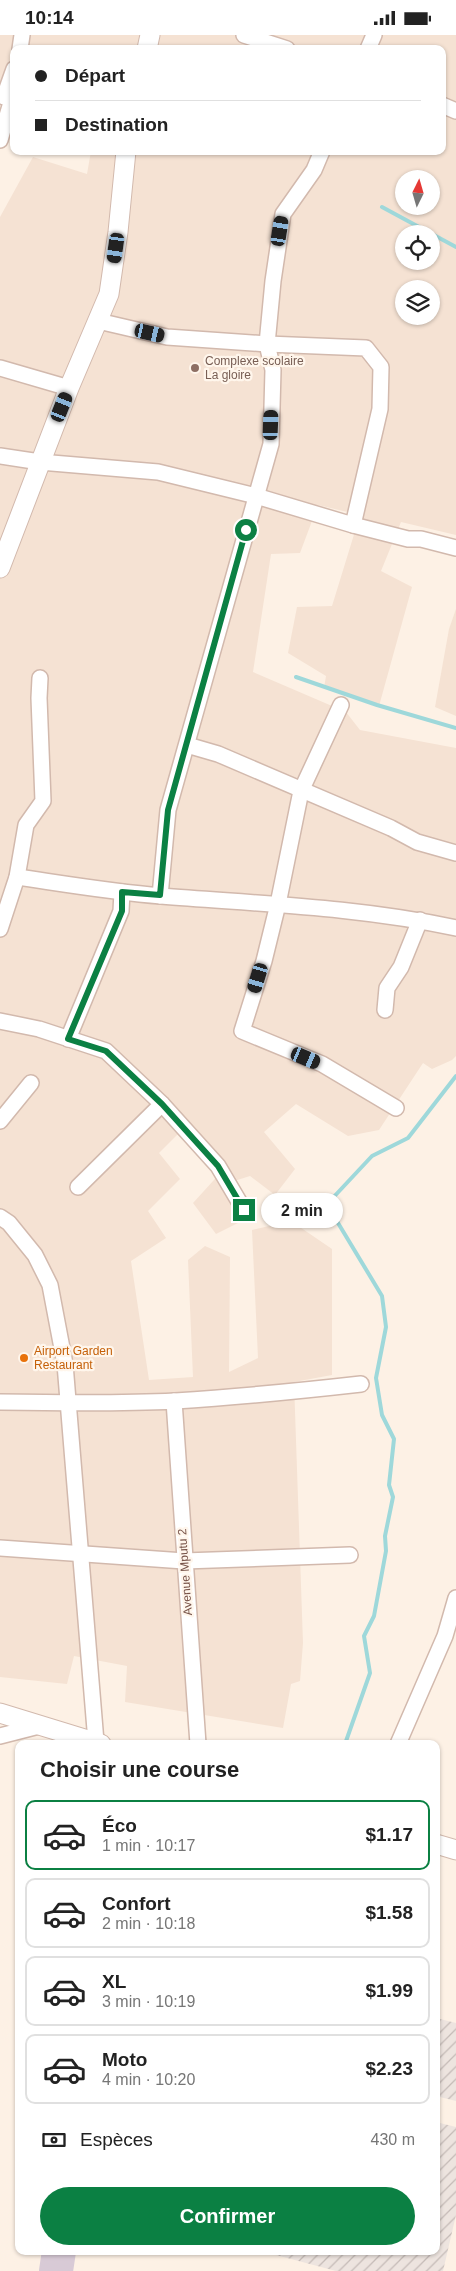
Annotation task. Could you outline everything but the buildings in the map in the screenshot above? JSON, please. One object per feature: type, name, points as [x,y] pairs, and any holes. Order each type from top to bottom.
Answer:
[{"type":"street","points":[[244,35],[275,45]]},
{"type":"street","points":[[0,140],[10,86]]},
{"type":"street","points":[[0,568],[69,388],[109,294],[118,232],[126,155]]},
{"type":"street","points":[[160,895],[168,810],[271,444],[273,370],[267,344],[273,281],[283,214],[314,170],[320,155]]},
{"type":"street","points":[[98,321],[167,337],[366,348],[381,367],[380,409],[353,525]]},
{"type":"street","points":[[0,368],[69,388]]},
{"type":"street","points":[[0,456],[40,462],[158,472],[256,495],[353,525],[408,539],[422,539],[456,548]]},
{"type":"street","points":[[0,929],[17,877],[26,825],[43,801],[38,698],[40,678]]},
{"type":"street","points":[[341,705],[301,791],[278,904],[264,961],[242,1031],[322,1064],[396,1108]]},
{"type":"street","points":[[187,745],[218,754],[391,828],[417,842],[456,853]]},
{"type":"street","points":[[17,877],[122,892],[278,904],[420,920],[456,928]]},
{"type":"street","points":[[68,1039],[122,911],[122,892]]},
{"type":"street","points":[[385,1010],[387,988],[401,967],[420,920]]},
{"type":"street","points":[[0,1021],[39,1029],[106,1051],[162,1104],[218,1166],[244,1210]]},
{"type":"street","points":[[0,1121],[31,1083]]},
{"type":"street","points":[[78,1187],[162,1104]]},
{"type":"street","points":[[0,1217],[9,1223],[35,1255],[50,1285],[65,1363],[98,1740]]},
{"type":"street","points":[[0,1402],[174,1401],[271,1394],[361,1384]]},
{"type":"street","name":"Avenue Mputu 2","points":[[174,1401],[198,1740]]},
{"type":"street","points":[[0,1548],[184,1561],[350,1555]]},
{"type":"street","points":[[400,1740],[444,1636],[456,1598]]},
{"type":"street","points":[[0,1713],[88,1740]]},
{"type":"street","points":[[0,1735],[39,1726]]},
{"type":"street","points":[[440,1845],[456,1851]]},
{"type":"shaded area","points":[[0,35],[456,35],[456,535],[401,522],[381,571],[412,587],[379,706],[324,688],[326,676],[288,653],[297,607],[332,606],[360,515],[318,505],[300,553],[271,554],[253,672],[346,712],[360,730],[456,748],[456,1056],[452,1060],[432,1069],[423,1063],[379,1130],[348,1136],[296,1104],[264,1132],[295,1169],[275,1195],[250,1176],[231,1182],[244,1220],[216,1234],[193,1203],[223,1170],[182,1130],[159,1153],[180,1179],[148,1211],[166,1238],[131,1261],[149,1380],[193,1377],[188,1260],[205,1246],[230,1257],[229,1372],[258,1358],[252,1230],[291,1221],[332,1249],[332,1375],[294,1382],[303,1643],[300,1681],[291,1684],[283,1728],[125,1702],[127,1666],[74,1656],[67,1684],[0,1677],[0,217],[33,157],[87,174],[90,155],[446,155],[446,45],[10,45],[10,101],[0,97]]},
{"type":"shaded area","points":[[456,609],[456,716],[435,707],[449,629]]},
{"type":"shaded area","points":[[440,2019],[456,2023],[456,2101],[440,2097]]},
{"type":"shaded area","points":[[440,2123],[456,2127],[456,2215],[443,2271],[336,2271],[276,2255],[440,2255]]},
{"type":"waterway","points":[[382,207],[456,247]]},
{"type":"waterway","points":[[296,677],[377,705],[456,728]]},
{"type":"waterway","points":[[346,1740],[370,1673],[364,1636],[374,1616],[386,1551],[385,1536],[393,1497],[389,1485],[394,1439],[382,1415],[376,1378],[386,1327],[382,1296],[332,1213],[329,1202],[372,1156],[408,1138],[456,1076]]},
{"type":"taxiway","points":[[56,2271],[58,2255]]},
{"type":"place","name":"Complexe scolaire La gloire","points":[[195,368]]},
{"type":"place","name":"Airport Garden Restaurant","points":[[24,1358]]},
{"type":"route","points":[[244,1210],[218,1166],[162,1104],[106,1051],[68,1039],[122,911],[122,892],[160,895],[168,810],[246,530]]}]
